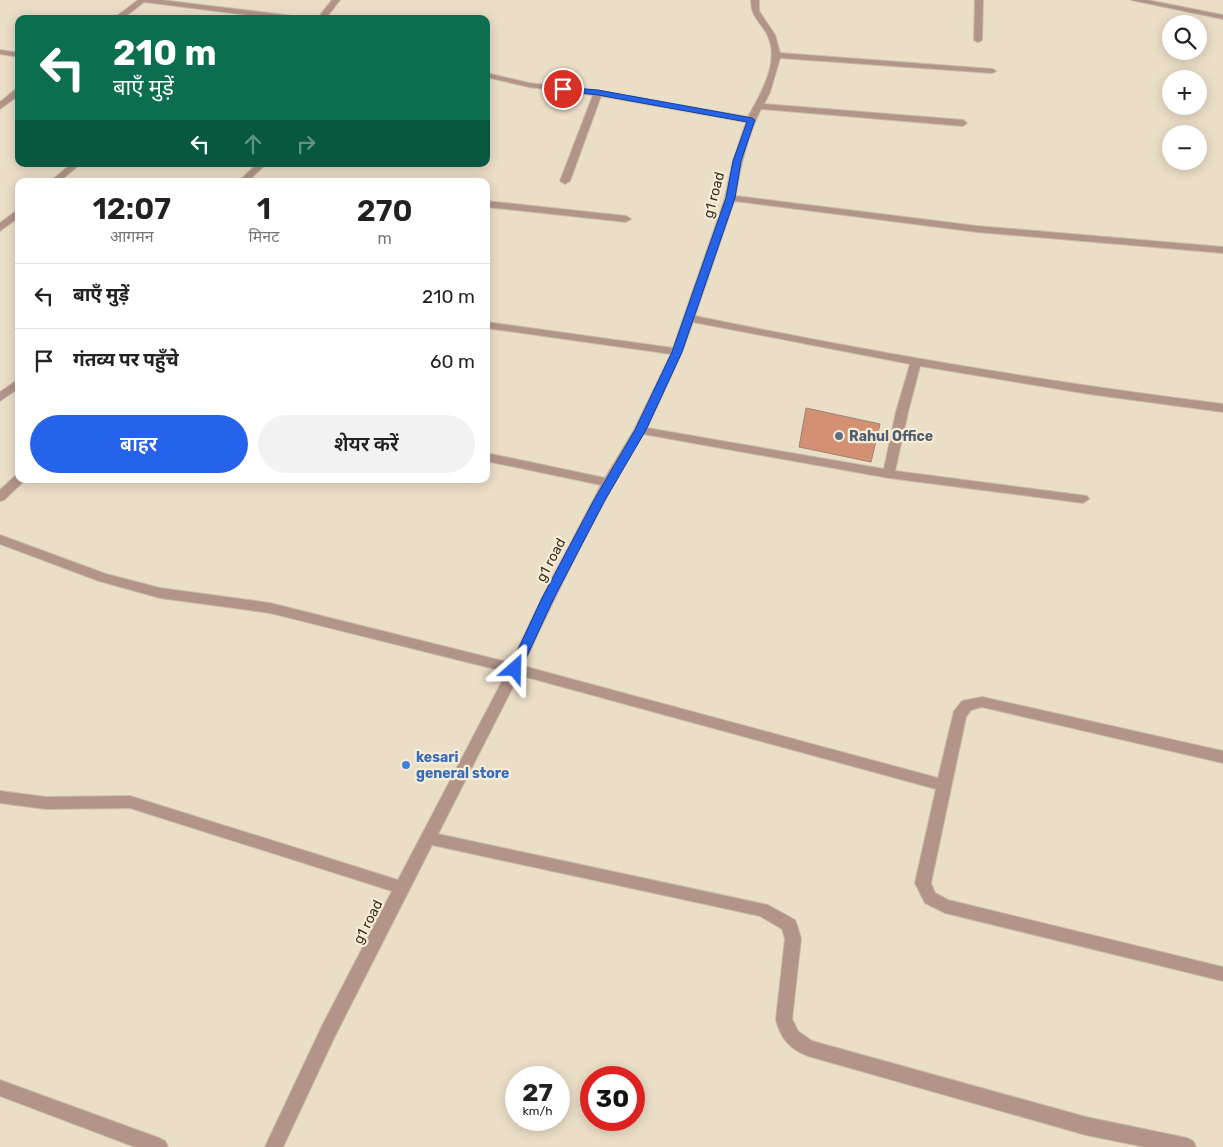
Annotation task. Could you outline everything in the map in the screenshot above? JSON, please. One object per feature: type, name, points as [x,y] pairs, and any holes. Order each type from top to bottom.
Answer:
[{"type":"street","points":[[122,15],[143,0],[267,15]]},
{"type":"street","points":[[226,10],[235,0]]},
{"type":"street","points":[[324,15],[336,0]]},
{"type":"street","points":[[755,0],[755,12],[771,35],[777,55],[992,71]]},
{"type":"street","points":[[978,40],[979,0]]},
{"type":"street","points":[[1135,0],[1223,17]]},
{"type":"street","points":[[0,52],[15,54]]},
{"type":"street","name":"g1 road","points":[[274,1147],[329,1030],[515,669],[548,598],[608,483],[640,430],[677,352],[730,198],[737,161],[752,120],[766,92],[777,55]]},
{"type":"street","points":[[490,76],[528,85],[598,93],[752,120]]},
{"type":"street","points":[[565,181],[598,93]]},
{"type":"street","points":[[0,106],[15,94]]},
{"type":"street","points":[[759,106],[964,124]]},
{"type":"street","points":[[62,178],[73,167]]},
{"type":"street","points":[[246,178],[259,167]]},
{"type":"street","points":[[730,198],[977,229],[1223,250]]},
{"type":"street","points":[[490,204],[626,219]]},
{"type":"street","points":[[0,228],[15,215]]},
{"type":"street","points":[[690,318],[916,364],[1132,398],[1223,408]]},
{"type":"street","points":[[490,326],[677,352]]},
{"type":"street","points":[[889,474],[902,412],[916,364]]},
{"type":"street","points":[[0,398],[15,385]]},
{"type":"street","points":[[640,430],[889,474],[1083,499]]},
{"type":"street","points":[[490,458],[608,483]]},
{"type":"street","points":[[0,497],[16,483]]},
{"type":"street","points":[[0,539],[103,578],[160,593],[270,608],[515,669],[810,750],[944,784]]},
{"type":"street","points":[[1223,757],[982,702],[967,705],[959,715],[923,883],[930,898],[945,906],[1223,974]]},
{"type":"street","points":[[0,797],[46,803],[130,802],[403,888]]},
{"type":"street","points":[[429,838],[763,910],[789,925],[793,939],[784,1019],[786,1031],[796,1041],[808,1048],[1086,1126],[1187,1147]]},
{"type":"street","points":[[0,1088],[159,1147]]},
{"type":"building","name":"Rahul Office","points":[[806,408],[880,424],[871,462],[799,447]]},
{"type":"place","name":"Rahul Office","points":[[839,436]]},
{"type":"place","name":"kesari general store","points":[[406,765]]},
{"type":"route","points":[[515,669],[548,598],[608,483],[640,430],[677,352],[730,198],[737,161],[752,120],[598,93],[563,89]]}]
